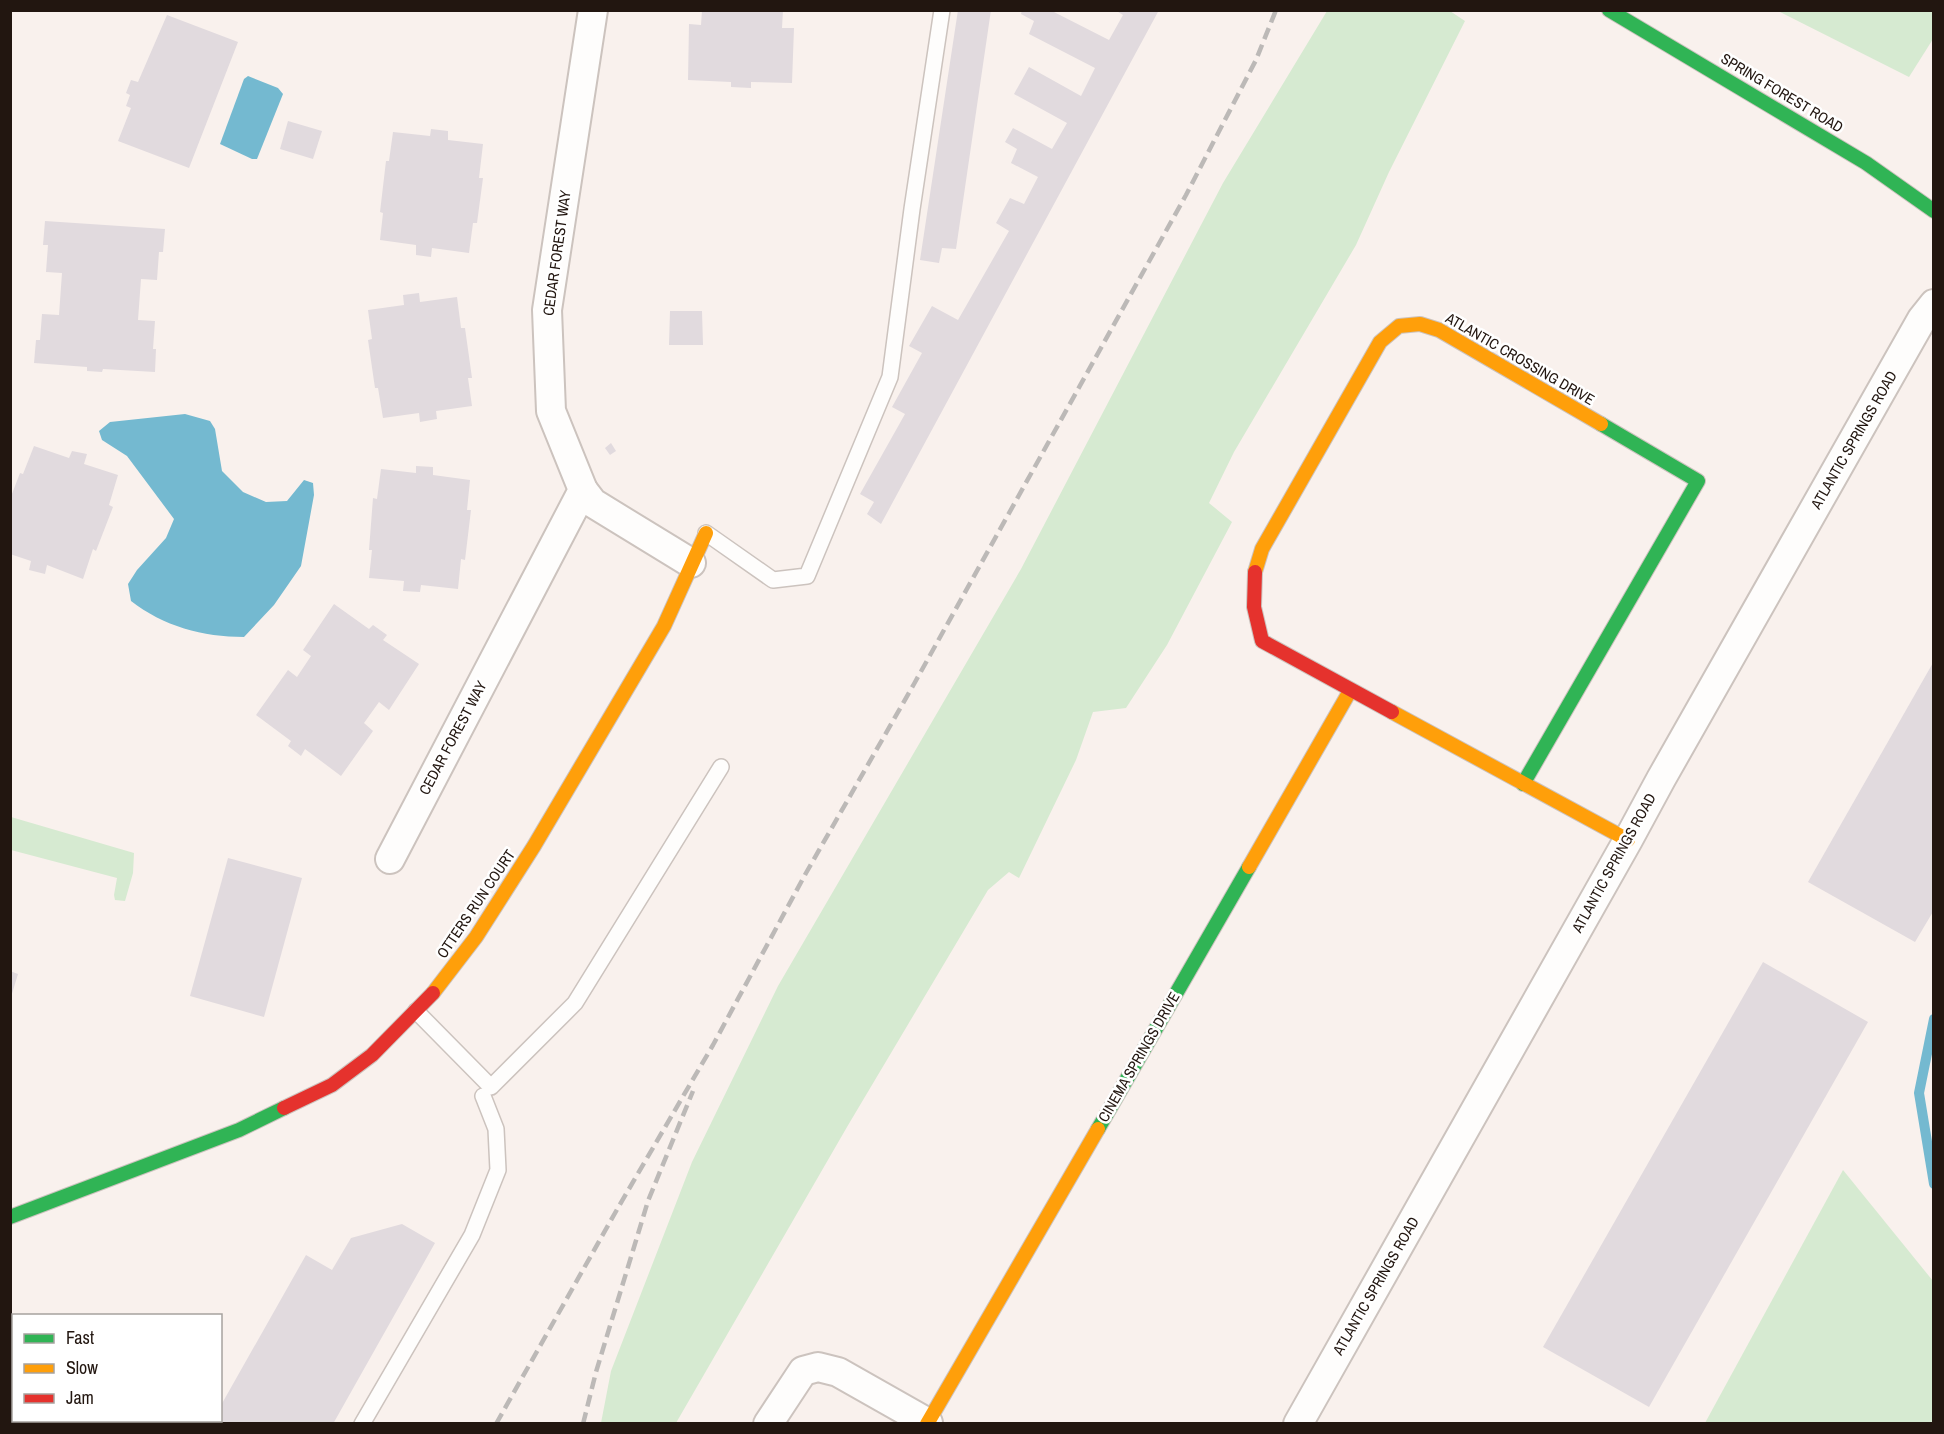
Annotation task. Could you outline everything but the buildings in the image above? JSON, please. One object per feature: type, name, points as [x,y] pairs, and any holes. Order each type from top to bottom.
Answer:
[{"type":"street","name":"CEDAR FOREST WAY","points":[[593,10],[547,310],[551,411],[583,490],[592,503],[691,562]]},
{"type":"street","name":"SPRING FOREST ROAD","points":[[1609,10],[1866,163],[1934,211]]},
{"type":"street","name":"ATLANTIC SPRINGS ROAD","points":[[1298,1424],[1916,329],[1934,304]]},
{"type":"street","name":"ATLANTIC CROSSING DRIVE","points":[[1523,784],[1698,481],[1440,330],[1420,324],[1399,326],[1380,342],[1262,549],[1254,575],[1254,608],[1262,641],[1350,691],[1523,784],[1628,840]]},
{"type":"street","name":"CEDAR FOREST WAY","points":[[390,859],[583,490]]},
{"type":"street","name":"OTTERS RUN COURT","points":[[10,1217],[239,1131],[332,1085],[372,1054],[427,1001],[476,938],[534,846],[664,626],[706,533]]},
{"type":"street","name":"CINEMA SPRINGS DRIVE","points":[[768,1424],[803,1371],[818,1367],[838,1372],[927,1423],[1350,691]]},
{"type":"lane","points":[[706,533],[773,580],[807,576],[890,377],[942,10]]},
{"type":"lane","points":[[416,1011],[491,1087],[575,1003],[721,767]]},
{"type":"lane","points":[[362,1424],[471,1235],[498,1170],[496,1129],[483,1096]]},
{"type":"green space","points":[[1327,11],[1450,11],[1465,21],[1389,172],[1356,245],[1234,452],[1209,503],[1232,522],[1167,645],[1126,708],[1093,712],[1076,760],[1019,878],[1009,872],[988,890],[847,1127],[676,1423],[601,1423],[611,1371],[692,1162],[778,986],[1021,569],[1223,183]]},
{"type":"green space","points":[[1778,11],[1933,11],[1933,39],[1909,77]]},
{"type":"green space","points":[[11,817],[134,853],[133,873],[125,901],[115,900],[117,878],[11,850]]},
{"type":"green space","points":[[1843,1170],[1933,1281],[1933,1423],[1705,1423]]},
{"type":"water","points":[[248,76],[278,88],[283,94],[257,159],[252,159],[220,144],[244,79]]},
{"type":"water","points":[[185,414],[210,421],[215,429],[222,471],[243,492],[266,502],[287,501],[304,480],[313,483],[314,495],[301,566],[274,605],[244,637],[214,635],[184,628],[156,617],[131,601],[128,584],[137,570],[166,538],[174,519],[127,456],[102,440],[99,431],[110,422]]},
{"type":"waterway","points":[[1934,1019],[1919,1093],[1934,1184]]},
{"type":"railway","points":[[496,1424],[713,1045],[806,873],[914,684],[1186,195],[1256,60],[1276,10]]},
{"type":"railway","points":[[583,1424],[596,1372],[648,1201],[693,1091]]},
{"type":"traffic: fast","points":[[1609,10],[1866,163],[1934,211]]},
{"type":"traffic: fast","points":[[1523,784],[1698,481],[1601,424]]},
{"type":"traffic: fast","points":[[1098,1129],[1249,867]]},
{"type":"traffic: fast","points":[[10,1217],[239,1130],[284,1108]]},
{"type":"traffic: slow","points":[[1255,572],[1262,549],[1380,342],[1399,326],[1420,324],[1439,330],[1601,424]]},
{"type":"traffic: slow","points":[[433,993],[476,937],[534,846],[664,626],[706,533]]},
{"type":"traffic: slow","points":[[1249,867],[1350,691]]},
{"type":"traffic: slow","points":[[1392,712],[1628,840]]},
{"type":"traffic: slow","points":[[927,1424],[1098,1129]]},
{"type":"traffic: jam","points":[[1255,572],[1254,607],[1262,641],[1392,712]]},
{"type":"traffic: jam","points":[[284,1108],[332,1085],[372,1055],[433,993]]}]
